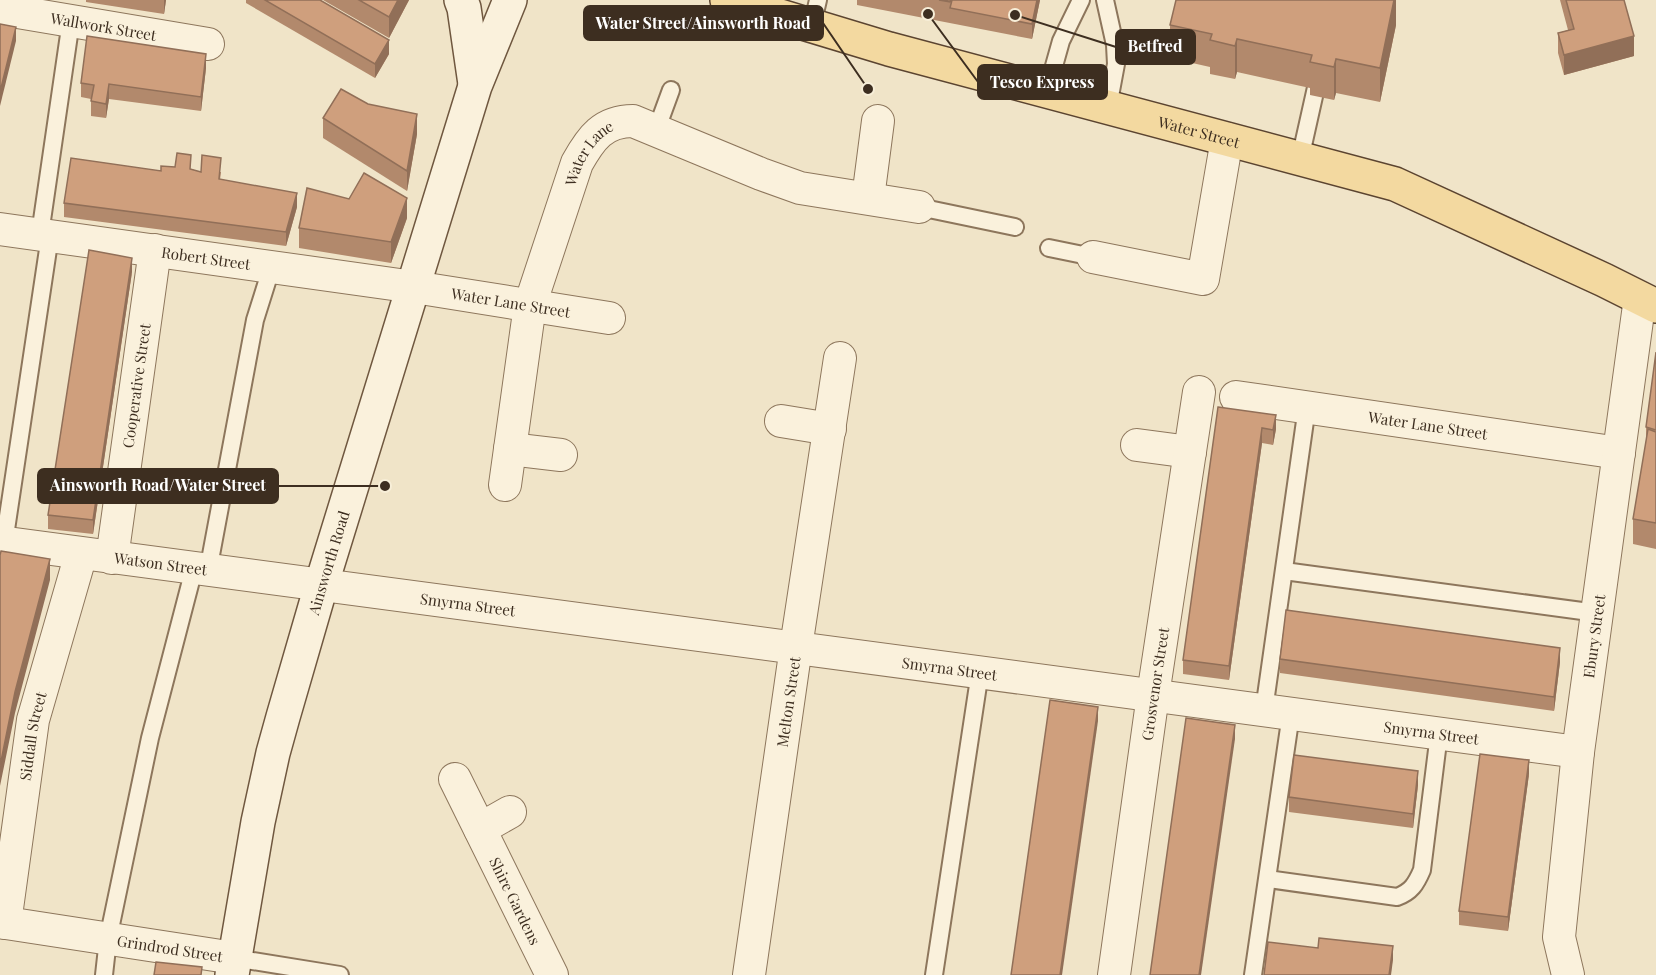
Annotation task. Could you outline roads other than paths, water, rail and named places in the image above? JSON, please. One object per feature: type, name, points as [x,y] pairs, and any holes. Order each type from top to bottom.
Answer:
[{"type":"main road","name":"Ainsworth Road","points":[[461,0],[475,86]]},
{"type":"main road","name":"Ainsworth Road","points":[[233,967],[273,753],[321,586],[475,86],[510,0]]},
{"type":"main road","name":"Water Street","points":[[727,0],[815,13],[1047,91],[1395,184],[1648,302]]},
{"type":"street","name":"Wallwork Street","points":[[0,9],[208,44]]},
{"type":"street","name":"Water Lane","points":[[505,486],[530,305],[578,163],[589,141],[604,128],[619,121],[633,121],[800,188],[919,207]]},
{"type":"street","points":[[868,198],[878,121]]},
{"type":"street","points":[[1094,257],[1203,279],[1227,139]]},
{"type":"street","name":"Robert Street","points":[[0,229],[414,287]]},
{"type":"street","name":"Cooperative Street","points":[[112,558],[155,250]]},
{"type":"street","name":"Water Lane Street","points":[[414,287],[609,318]]},
{"type":"street","name":"Ebury Street","points":[[1568,975],[1558,937],[1578,752],[1619,453],[1648,302]]},
{"type":"street","name":"Melton Street","points":[[749,975],[840,358]]},
{"type":"street","name":"Grosvenor Street","points":[[1114,975],[1153,695],[1199,392]]},
{"type":"street","name":"Water Lane Street","points":[[1236,397],[1619,453]]},
{"type":"street","points":[[781,421],[830,429]]},
{"type":"street","points":[[1137,445],[1190,452]]},
{"type":"street","points":[[510,449],[561,455]]},
{"type":"street","name":"Watson Street","points":[[2,543],[321,586]]},
{"type":"street","name":"Siddall Street","points":[[2,923],[33,720],[81,554]]},
{"type":"street","name":"Smyrna Street","points":[[321,586],[1578,752]]},
{"type":"street","name":"Shire Gardens","points":[[456,779],[552,975]]},
{"type":"street","points":[[480,829],[510,812]]},
{"type":"street","name":"Grindrod Street","points":[[2,923],[108,939],[233,967]]},
{"type":"lane","points":[[1047,91],[1061,41],[1081,0]]},
{"type":"lane","points":[[1105,0],[1115,45],[1116,64],[1108,107]]},
{"type":"lane","points":[[2,543],[45,235],[71,21]]},
{"type":"lane","points":[[1300,159],[1322,55]]},
{"type":"lane","points":[[656,131],[671,90]]},
{"type":"lane","points":[[919,207],[1015,227]]},
{"type":"lane","points":[[1049,248],[1094,257]]},
{"type":"lane","points":[[104,975],[108,939],[150,738],[201,570],[255,320],[272,266]]},
{"type":"lane","points":[[1253,975],[1268,879],[1284,571],[1307,407]]},
{"type":"lane","points":[[1284,571],[1597,613]]},
{"type":"lane","points":[[934,975],[980,672]]},
{"type":"lane","points":[[1268,879],[1397,897],[1408,893],[1422,870],[1439,734]]},
{"type":"lane","name":"Grindrod Street","points":[[233,967],[340,975]]},
{"type":"place","name":"Tesco Express","points":[[928,14]]},
{"type":"place","name":"Betfred","points":[[1015,15]]},
{"type":"place","name":"Water Street/Ainsworth Road","points":[[868,89]]},
{"type":"place","name":"Ainsworth Road/Water Street","points":[[385,486]]}]
